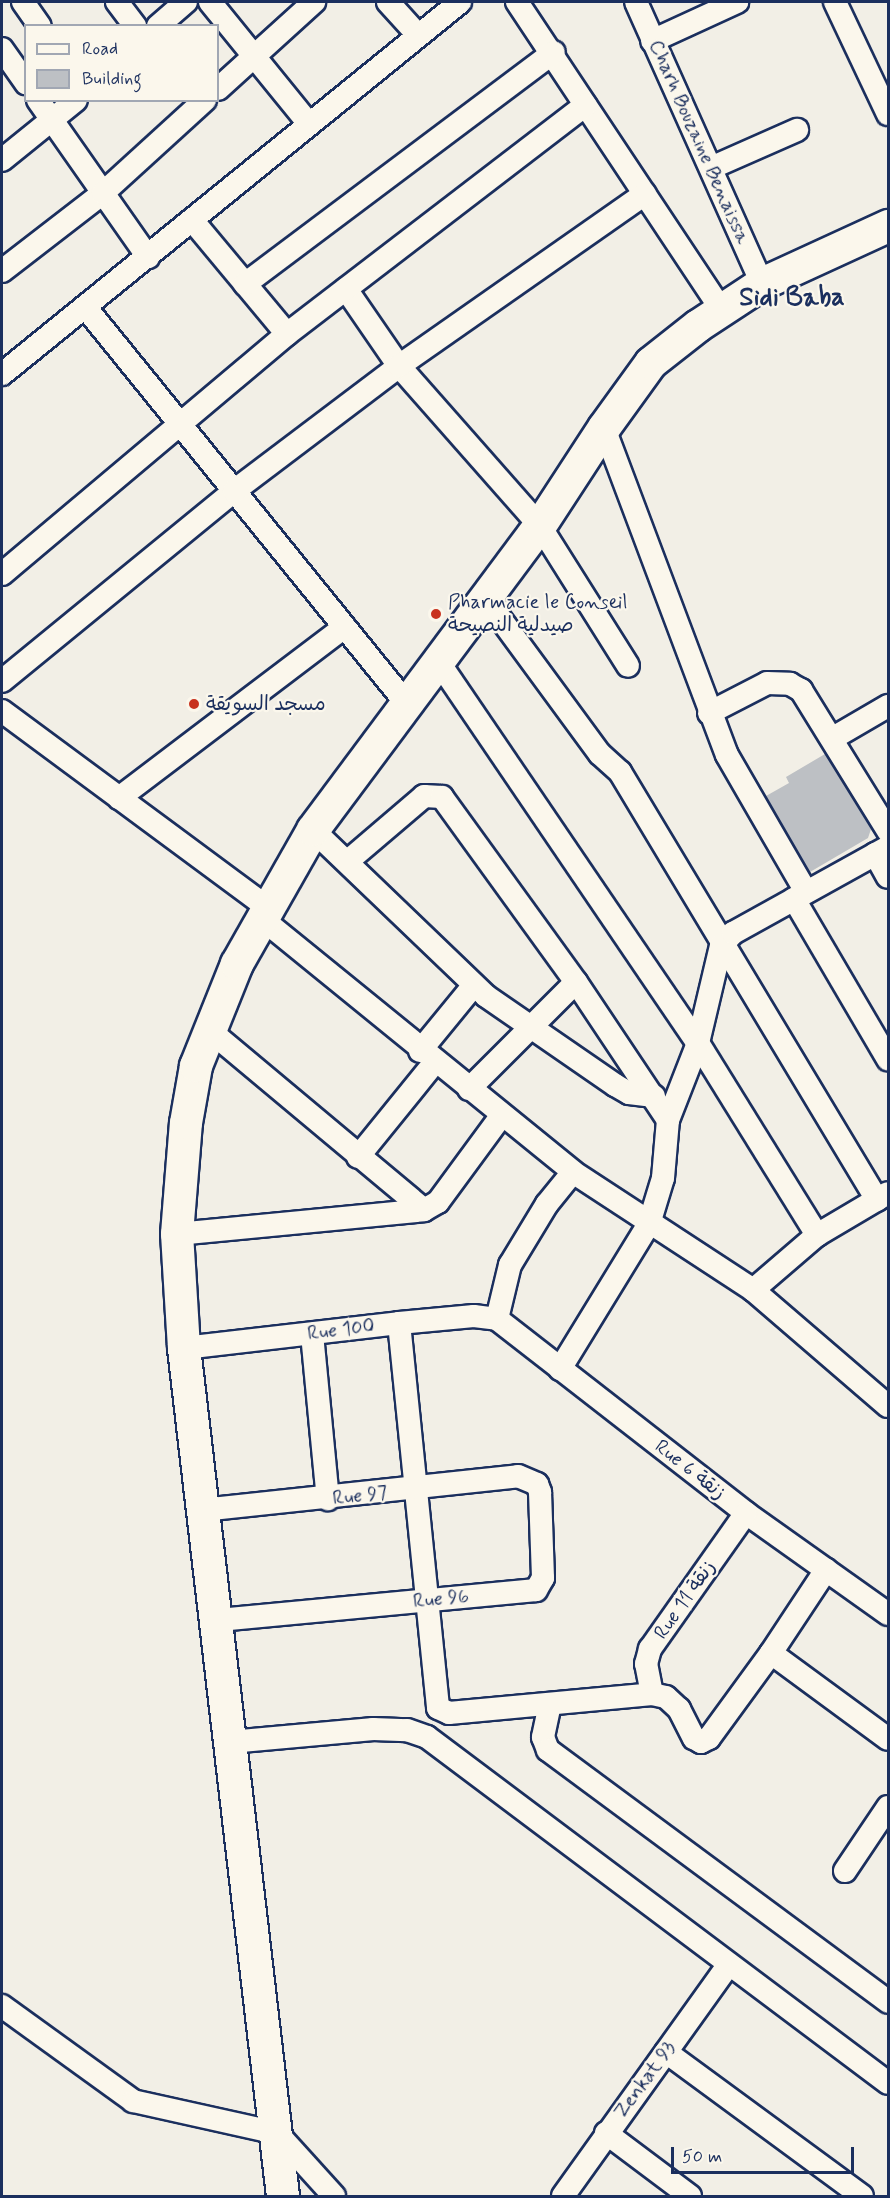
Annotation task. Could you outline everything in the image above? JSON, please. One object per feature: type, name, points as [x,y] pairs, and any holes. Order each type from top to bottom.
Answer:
[{"type":"street","points":[[23,2],[39,24]]},
{"type":"street","points":[[117,2],[134,24]]},
{"type":"street","points":[[160,24],[186,2]]},
{"type":"street","points":[[210,2],[309,124]]},
{"type":"street","points":[[219,88],[314,2]]},
{"type":"street","points":[[388,2],[414,31]]},
{"type":"street","points":[[2,374],[148,258],[309,124],[414,31],[442,2]]},
{"type":"street","points":[[414,31],[460,2]]},
{"type":"street","points":[[517,2],[554,52],[585,105],[722,311]]},
{"type":"street","name":"Charh Bouzaine Benaissa","points":[[636,2],[652,41],[713,167],[762,284]]},
{"type":"street","points":[[652,41],[737,2]]},
{"type":"street","points":[[835,2],[888,114]]},
{"type":"street","points":[[2,50],[24,80]]},
{"type":"street","points":[[246,284],[554,52]]},
{"type":"street","points":[[39,102],[148,258]]},
{"type":"street","points":[[2,160],[53,122],[74,102]]},
{"type":"street","points":[[2,271],[103,193],[203,102]]},
{"type":"street","points":[[2,574],[287,334],[585,105]]},
{"type":"street","points":[[713,167],[797,130]]},
{"type":"street","points":[[2,681],[234,491],[399,366],[645,194]]},
{"type":"street","points":[[192,220],[287,334]]},
{"type":"street","points":[[283,2196],[184,1348],[177,1234],[186,1123],[196,1066],[209,1030],[264,912],[314,830],[540,526],[604,428],[651,363],[762,284],[888,226]]},
{"type":"street","points":[[346,289],[399,366],[540,526],[628,666]]},
{"type":"street","points":[[86,308],[407,704]]},
{"type":"street","points":[[604,428],[709,713],[727,755],[888,1059]]},
{"type":"street","points":[[486,599],[600,754],[620,772],[722,946],[883,1196],[817,1235],[753,1290]]},
{"type":"street","points":[[119,798],[344,627]]},
{"type":"street","points":[[438,661],[698,1043],[817,1235]]},
{"type":"street","points":[[709,713],[767,683],[790,684],[808,698],[888,831]]},
{"type":"street","points":[[833,738],[888,706]]},
{"type":"street","points":[[2,711],[119,798],[264,912],[428,1056],[573,1172],[753,1290],[888,1406]]},
{"type":"street","points":[[348,861],[423,796],[442,796],[576,982],[668,1120]]},
{"type":"street","points":[[314,830],[474,985],[528,1026],[615,1085],[629,1093],[654,1096]]},
{"type":"street","points":[[560,1369],[650,1224],[663,1178],[668,1120],[698,1043],[722,946],[733,933],[882,851],[888,877]]},
{"type":"street","points":[[469,1089],[528,1026],[576,982]]},
{"type":"street","points":[[358,1157],[474,985]]},
{"type":"street","points":[[209,1030],[424,1210]]},
{"type":"street","points":[[177,1234],[424,1210],[438,1202],[502,1115]]},
{"type":"street","points":[[497,1319],[510,1265],[547,1204],[573,1172]]},
{"type":"street","name":"Rue 100","points":[[184,1348],[399,1323],[474,1317],[497,1319]]},
{"type":"street","name":"Rue 6 زنقة","points":[[497,1319],[746,1513],[888,1614]]},
{"type":"street","points":[[399,1323],[429,1601],[438,1708],[449,1713],[652,1694],[666,1697],[679,1709],[694,1738],[701,1742],[709,1738],[771,1653],[826,1570]]},
{"type":"street","points":[[312,1334],[328,1499]]},
{"type":"street","name":"Rue 97","points":[[202,1510],[417,1490],[518,1476]]},
{"type":"street","name":"Rue 96","points":[[216,1620],[536,1590],[541,1585],[540,1492],[537,1484],[518,1476]]},
{"type":"street","name":"Rue 11 زنقة","points":[[652,1694],[646,1664],[650,1649],[746,1513]]},
{"type":"street","points":[[771,1653],[888,1739]]},
{"type":"street","points":[[550,1704],[543,1737],[548,1750],[888,2002]]},
{"type":"street","points":[[230,1742],[373,1729],[406,1730],[427,1737],[888,2083]]},
{"type":"street","points":[[845,1871],[888,1807]]},
{"type":"street","name":"Zenkat 93","points":[[563,2196],[729,1964]]},
{"type":"street","points":[[2,2006],[133,2101],[277,2133],[334,2196]]},
{"type":"street","points":[[666,2052],[862,2196]]},
{"type":"street","points":[[606,2133],[690,2196]]},
{"type":"building","points":[[825,754],[871,829],[868,838],[810,872],[766,796],[789,783],[786,777]]},
{"type":"place","name":"Pharmacie le Conseil صيدلية النصيحة","points":[[436,614]]},
{"type":"place","name":"مسجد السويقة","points":[[194,704]]},
{"type":"district","name":"Sidi Baba","points":[[792,299]]}]
